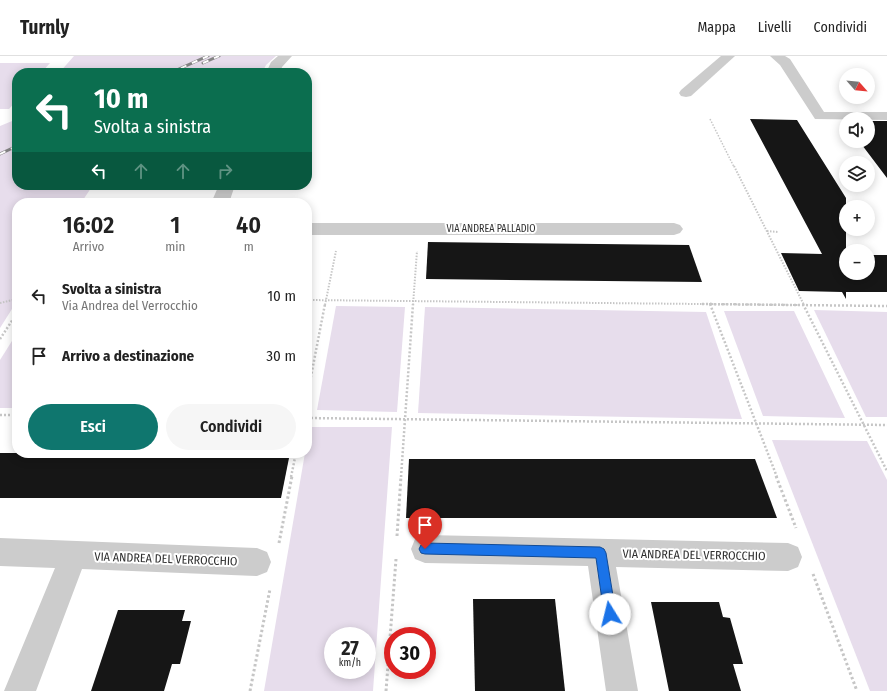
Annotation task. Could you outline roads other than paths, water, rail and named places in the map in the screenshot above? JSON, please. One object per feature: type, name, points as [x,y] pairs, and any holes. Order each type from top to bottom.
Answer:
[{"type":"street","points":[[274,68],[286,56]]},
{"type":"street","points":[[686,93],[729,56]]},
{"type":"street","points":[[776,56],[785,62],[820,116],[887,116]]},
{"type":"street","name":"VIA ANDREA PALLADIO","points":[[312,229],[674,229]]},
{"type":"street","name":"VIA ANDREA DEL VERROCCHIO","points":[[425,549],[600,553],[793,546]]},
{"type":"street","name":"VIA ANDREA DEL VERROCCHIO","points":[[0,552],[258,562]]},
{"type":"street","points":[[600,553],[622,691]]},
{"type":"street","points":[[20,691],[74,555]]},
{"type":"railway","points":[[181,68],[208,56]]},
{"type":"railway","points":[[203,63],[219,56]]},
{"type":"railway","points":[[0,154],[12,148]]}]
